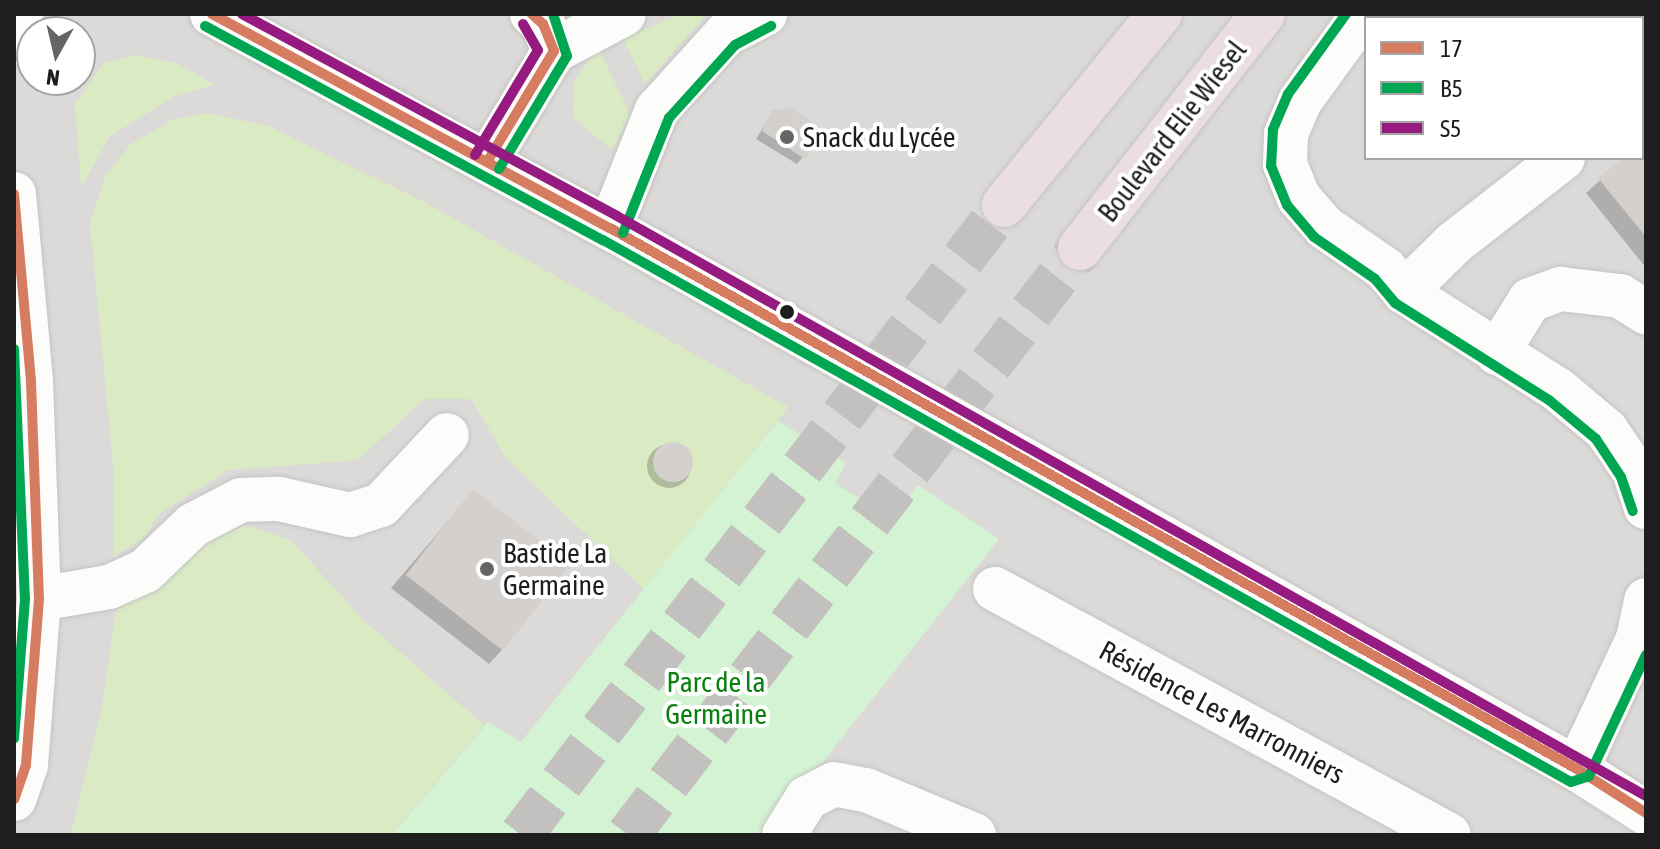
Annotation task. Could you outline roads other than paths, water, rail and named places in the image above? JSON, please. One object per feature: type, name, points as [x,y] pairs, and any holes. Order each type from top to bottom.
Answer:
[{"type":"highway","points":[[1004,205],[1160,14]]},
{"type":"highway","name":"Boulevard Elie Wiesel","points":[[1080,248],[1263,14]]},
{"type":"street","points":[[14,43],[21,14]]},
{"type":"street","points":[[212,14],[610,228],[1577,769],[1646,813]]},
{"type":"street","points":[[532,14],[543,24],[554,51]]},
{"type":"street","points":[[487,162],[554,51],[624,14]]},
{"type":"street","points":[[610,228],[657,110],[730,24],[765,14]]},
{"type":"street","points":[[1363,14],[1300,101],[1286,134],[1285,164],[1299,198],[1324,227],[1385,269],[1404,292],[1557,389],[1606,430],[1634,471],[1646,507]]},
{"type":"street","points":[[1404,292],[1454,243],[1560,160]]},
{"type":"street","points":[[14,194],[31,382],[39,599],[26,765],[14,799]]},
{"type":"street","points":[[1497,353],[1530,300],[1561,289],[1620,296],[1646,312]]},
{"type":"street","points":[[39,599],[109,587],[145,571],[193,525],[241,500],[279,499],[350,515],[381,505],[447,435]]},
{"type":"street","name":"Résidence Les Marronniers","points":[[995,589],[1449,835]]},
{"type":"street","points":[[1577,769],[1638,639],[1646,600]]},
{"type":"street","points":[[784,835],[807,798],[834,784],[866,790],[974,835]]},
{"type":"tunnel","points":[[521,835],[1004,205]]},
{"type":"tunnel","points":[[628,835],[1080,248]]},
{"type":"place","name":"Snack du Lycée","points":[[787,137]]},
{"type":"place","name":"Bastide La Germaine","points":[[487,569]]},
{"type":"park label","name":"Parc de la Germaine","points":[[716,698]]}]
